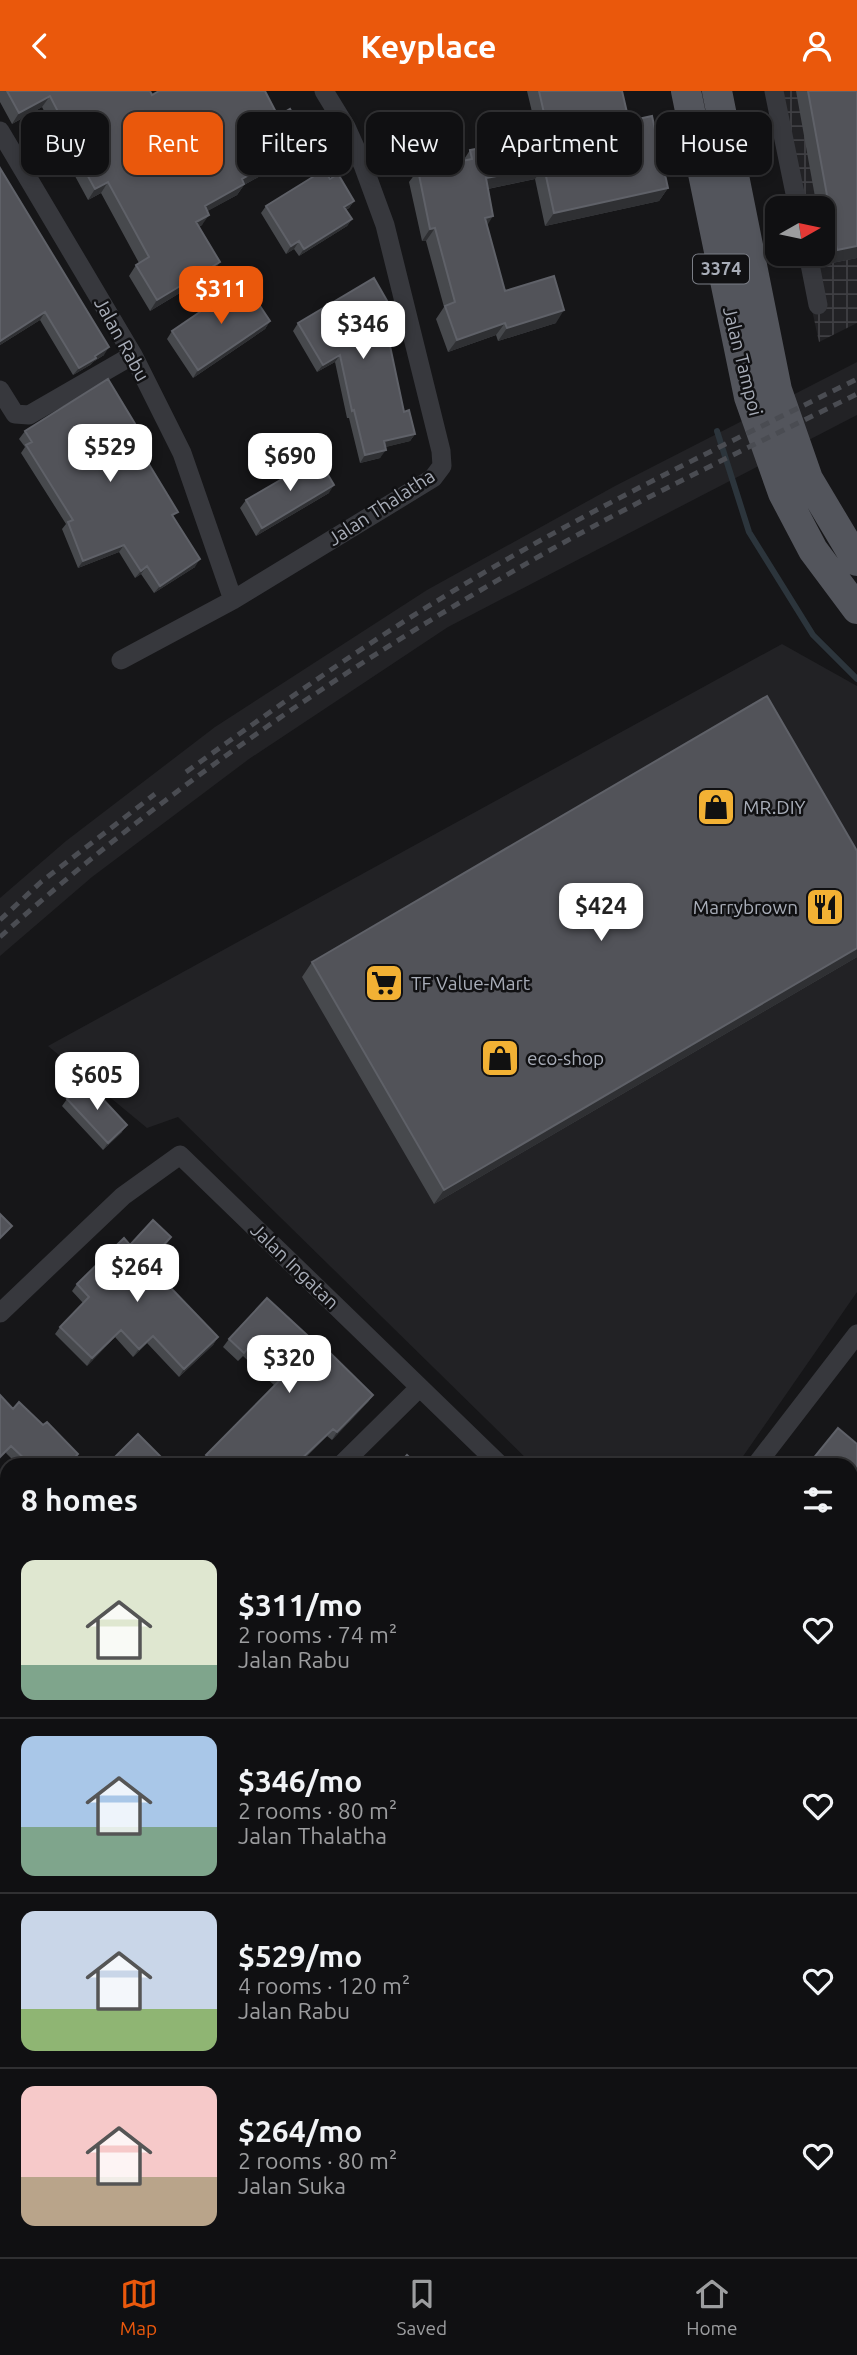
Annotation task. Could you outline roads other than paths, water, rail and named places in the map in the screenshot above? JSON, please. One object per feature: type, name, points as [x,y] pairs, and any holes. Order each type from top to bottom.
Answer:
[{"type":"main road","name":"Jalan Tampoi","points":[[686,91],[749,397],[783,493],[813,550],[857,609]]},
{"type":"main road","name":"Jalan Tampoi","points":[[717,91],[777,390],[808,479],[857,561]]},
{"type":"street","name":"Jalan Thalatha","points":[[121,660],[233,600],[433,478],[442,465],[442,451],[385,225],[346,127],[324,91]]},
{"type":"street","points":[[774,91],[796,196]]},
{"type":"street","name":"Jalan Rabu","points":[[0,131],[133,355],[182,453],[233,600]]},
{"type":"street","points":[[810,266],[818,305]]},
{"type":"street","points":[[0,390],[15,414],[29,415],[133,355]]},
{"type":"street","name":"Jalan Ingatan","points":[[0,1313],[123,1196],[180,1155],[493,1458]]},
{"type":"street","points":[[761,1458],[857,1334]]},
{"type":"street","points":[[348,1458],[419,1388]]},
{"type":"waterway","points":[[717,431],[749,532],[813,635],[857,679]]},
{"type":"railway","points":[[186,772],[346,659],[495,566],[648,483],[857,379]]},
{"type":"railway","points":[[0,937],[124,832],[189,783],[255,735],[391,644],[611,517],[857,394]]},
{"type":"railway","points":[[0,920],[41,882],[155,794]]},
{"type":"place","name":"MR.DIY","points":[[716,807]]},
{"type":"place","name":"Marrybrown","points":[[825,907]]},
{"type":"place","name":"TF Value-Mart","points":[[384,983]]},
{"type":"place","name":"eco-shop","points":[[500,1058]]}]
